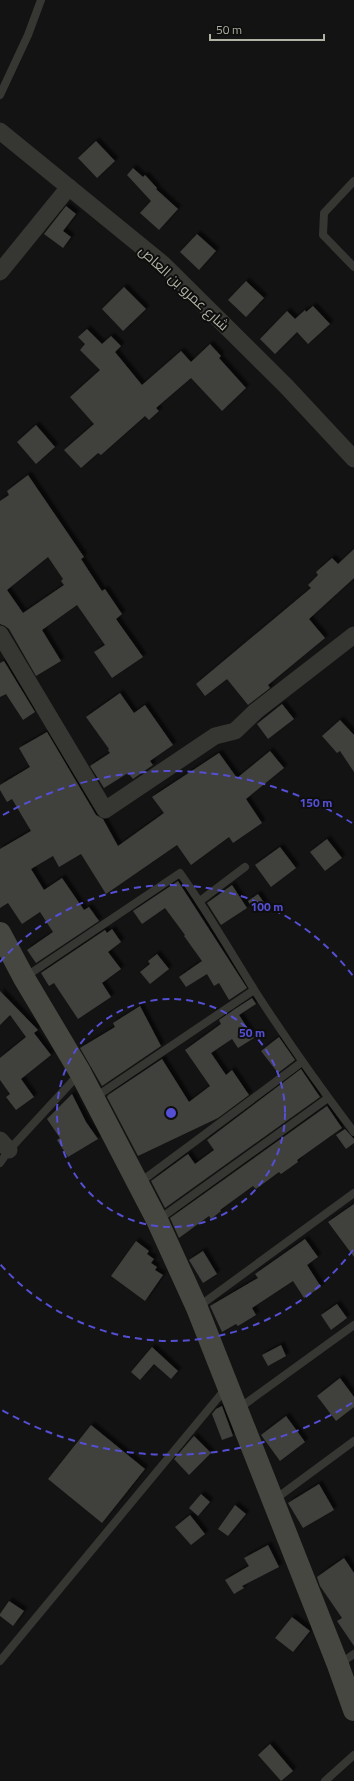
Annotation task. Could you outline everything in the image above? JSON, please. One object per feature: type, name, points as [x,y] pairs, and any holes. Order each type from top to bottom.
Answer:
[{"type":"street","name":"شارع عمرو بن العاص","points":[[0,131],[162,264],[286,386],[354,459]]},
{"type":"street","points":[[0,272],[69,187]]},
{"type":"street","points":[[0,634],[105,810],[215,736],[234,731],[256,711],[354,635]]},
{"type":"street","points":[[0,933],[24,978],[80,1072],[157,1220],[197,1308],[274,1500],[346,1659],[354,1710]]},
{"type":"lane","points":[[0,95],[28,35],[41,0]]},
{"type":"lane","points":[[354,181],[324,213],[323,235],[354,266]]},
{"type":"lane","points":[[200,901],[245,867]]},
{"type":"lane","points":[[24,978],[180,873],[200,901],[254,990],[302,1062],[354,1132]]},
{"type":"lane","points":[[94,1098],[254,990]]},
{"type":"lane","points":[[139,1184],[302,1062]]},
{"type":"lane","points":[[3,1151],[80,1072]]},
{"type":"lane","points":[[157,1220],[328,1098]]},
{"type":"lane","points":[[197,1308],[354,1193]]},
{"type":"lane","points":[[237,1409],[354,1325]]},
{"type":"lane","points":[[0,1661],[227,1386]]},
{"type":"lane","points":[[274,1500],[354,1441]]},
{"type":"lane","points":[[325,1781],[354,1755]]},
{"type":"building","points":[[96,141],[115,161],[97,178],[78,158]]},
{"type":"building","points":[[133,168],[143,177],[145,175],[157,188],[156,189],[178,209],[159,230],[140,213],[151,201],[127,175]]},
{"type":"building","points":[[66,206],[76,214],[63,231],[71,237],[63,248],[44,234]]},
{"type":"building","points":[[197,234],[216,251],[199,270],[180,252]]},
{"type":"building","points":[[246,281],[264,298],[246,317],[228,300]]},
{"type":"building","points":[[124,287],[146,309],[123,331],[102,309]]},
{"type":"building","points":[[313,306],[330,324],[308,344],[297,332],[275,354],[260,339],[287,311],[295,319],[305,310],[306,312]]},
{"type":"building","points":[[87,329],[102,344],[111,336],[121,346],[115,352],[142,385],[181,351],[191,362],[210,344],[221,356],[219,358],[246,388],[222,411],[191,378],[156,408],[159,411],[149,420],[145,416],[101,455],[98,453],[81,468],[64,450],[94,424],[70,397],[100,370],[80,350],[85,344],[78,337]]},
{"type":"building","points":[[36,425],[55,447],[36,464],[17,442]]},
{"type":"building","points":[[28,475],[84,557],[81,559],[102,591],[105,589],[122,614],[116,619],[143,657],[112,678],[94,652],[105,645],[77,605],[42,630],[61,661],[36,676],[9,629],[0,624],[0,501],[9,495],[7,491]],"holes":[[[48,557],[63,579],[61,581],[64,585],[23,613],[7,590]]]},
{"type":"building","points":[[354,549],[354,578],[309,619],[325,638],[268,685],[270,688],[248,705],[227,679],[205,696],[196,684],[311,588],[308,585],[318,575],[316,572],[332,558],[338,564]]},
{"type":"building","points":[[4,661],[35,712],[23,720],[6,694],[0,697],[0,663]]},
{"type":"building","points":[[120,693],[134,713],[145,705],[173,745],[150,761],[153,765],[133,779],[128,773],[104,788],[90,766],[110,753],[108,750],[109,749],[86,717]]},
{"type":"building","points":[[282,704],[294,719],[268,739],[257,724]]},
{"type":"building","points":[[340,720],[354,735],[354,772],[340,751],[337,753],[322,736]]},
{"type":"building","points":[[47,732],[96,815],[103,819],[118,846],[164,813],[152,797],[219,753],[237,778],[270,751],[284,768],[246,799],[262,823],[233,843],[229,837],[191,865],[177,845],[106,894],[81,854],[59,867],[53,856],[31,869],[44,890],[62,878],[84,910],[89,907],[99,921],[36,963],[27,950],[53,932],[40,912],[22,924],[8,903],[0,908],[0,849],[31,831],[12,799],[7,802],[0,790],[0,785],[30,767],[19,748]]},
{"type":"building","points":[[327,839],[342,858],[325,871],[310,852]]},
{"type":"building","points":[[280,847],[296,868],[271,887],[255,865]]},
{"type":"building","points":[[178,881],[247,988],[229,1000],[219,983],[214,986],[207,974],[186,987],[179,977],[202,961],[165,908],[142,924],[133,911]]},
{"type":"building","points":[[232,885],[247,908],[221,925],[207,903]]},
{"type":"building","points":[[258,894],[265,904],[254,911],[248,901]]},
{"type":"building","points":[[112,929],[121,942],[108,952],[121,969],[102,983],[111,997],[78,1019],[54,983],[49,986],[41,973],[105,930],[107,933]]},
{"type":"building","points":[[157,954],[169,969],[150,984],[140,972],[150,964],[148,961]]},
{"type":"building","points":[[0,991],[38,1030],[34,1033],[51,1055],[21,1079],[34,1097],[16,1110],[6,1097],[10,1094],[0,1080],[0,1058],[26,1037],[10,1015],[0,1025]]},
{"type":"building","points":[[252,998],[256,1004],[239,1015],[254,1038],[238,1048],[232,1039],[211,1053],[226,1075],[232,1070],[249,1095],[218,1118],[138,1156],[107,1097],[108,1095],[162,1059],[189,1102],[210,1086],[185,1050],[221,1024],[219,1020]]},
{"type":"building","points":[[140,1006],[161,1046],[102,1086],[80,1048],[115,1027],[113,1023]]},
{"type":"building","points":[[279,1037],[295,1060],[278,1073],[261,1051]]},
{"type":"building","points":[[301,1069],[320,1097],[165,1208],[151,1181],[188,1154],[195,1164],[214,1150],[207,1140]]},
{"type":"building","points":[[72,1094],[86,1122],[98,1139],[68,1157],[57,1140],[60,1138],[47,1119]]},
{"type":"building","points":[[327,1106],[342,1128],[297,1160],[298,1162],[281,1174],[279,1172],[256,1189],[253,1186],[220,1210],[221,1211],[211,1219],[209,1216],[179,1238],[170,1218]]},
{"type":"building","points":[[345,1129],[354,1139],[354,1143],[346,1149],[336,1135]]},
{"type":"building","points":[[354,1204],[354,1257],[328,1222]]},
{"type":"building","points":[[305,1239],[318,1257],[307,1265],[321,1287],[304,1298],[293,1281],[252,1308],[256,1315],[238,1326],[236,1324],[222,1332],[210,1306],[258,1278],[255,1274]]},
{"type":"building","points":[[136,1241],[149,1251],[147,1254],[154,1259],[151,1263],[157,1267],[155,1270],[163,1275],[145,1301],[111,1276]]},
{"type":"building","points":[[203,1251],[217,1274],[203,1283],[189,1260]]},
{"type":"building","points":[[337,1304],[347,1318],[331,1330],[321,1315]]},
{"type":"building","points":[[281,1345],[286,1356],[268,1366],[262,1355]]},
{"type":"building","points":[[152,1347],[178,1371],[171,1379],[154,1364],[140,1380],[131,1372]]},
{"type":"building","points":[[340,1378],[354,1397],[354,1407],[336,1421],[317,1396]]},
{"type":"building","points":[[222,1406],[233,1436],[222,1440],[212,1414],[216,1409]]},
{"type":"building","points":[[286,1416],[305,1442],[280,1461],[261,1435]]},
{"type":"building","points":[[91,1425],[145,1469],[102,1523],[48,1479]]},
{"type":"building","points":[[194,1436],[211,1453],[189,1475],[174,1459]]},
{"type":"building","points":[[319,1484],[334,1510],[303,1528],[288,1503]]},
{"type":"building","points":[[201,1494],[210,1502],[198,1516],[189,1508]]},
{"type":"building","points":[[235,1505],[246,1514],[228,1536],[218,1529]]},
{"type":"building","points":[[190,1515],[205,1534],[191,1545],[175,1527]]},
{"type":"building","points":[[268,1545],[279,1567],[242,1586],[244,1588],[234,1594],[225,1580],[249,1566],[244,1558]]},
{"type":"building","points":[[344,1558],[354,1573],[354,1646],[337,1621],[342,1618],[320,1586],[317,1577]]},
{"type":"building","points":[[9,1601],[24,1611],[13,1626],[0,1616]]},
{"type":"building","points":[[292,1617],[310,1631],[293,1652],[275,1638]]},
{"type":"building","points":[[270,1744],[293,1771],[281,1781],[258,1755]]}]
